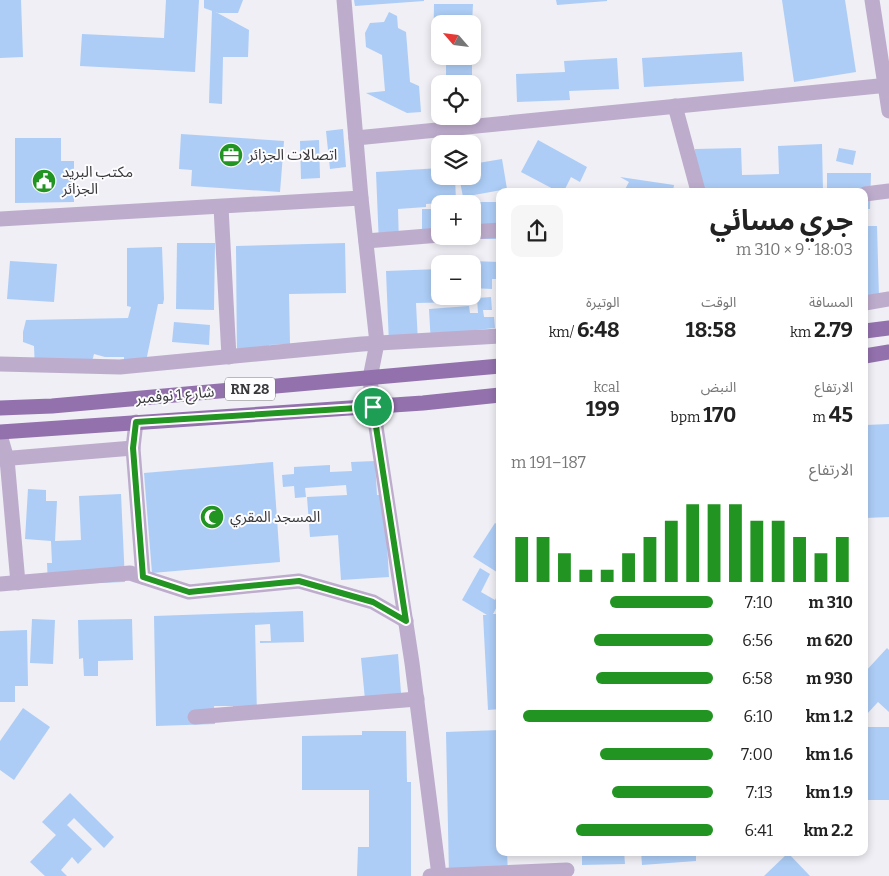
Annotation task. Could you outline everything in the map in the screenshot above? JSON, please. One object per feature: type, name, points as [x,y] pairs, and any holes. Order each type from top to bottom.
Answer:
[{"type":"main road","points":[[868,331],[889,328]]},
{"type":"main road","points":[[868,356],[889,352]]},
{"type":"main road","name":"شارع 1 نوفمبر","points":[[0,408],[52,406],[496,366]]},
{"type":"main road","name":"شارع 1 نوفمبر","points":[[0,433],[136,422],[373,407],[496,395]]},
{"type":"street","points":[[344,0],[361,198],[377,344],[370,378],[373,407],[417,699],[435,876],[566,870]]},
{"type":"street","points":[[872,0],[887,85],[889,111]]},
{"type":"street","points":[[356,138],[887,85]]},
{"type":"street","points":[[675,106],[697,188]]},
{"type":"street","points":[[868,194],[889,191]]},
{"type":"street","points":[[0,220],[361,198]]},
{"type":"street","points":[[221,207],[229,357]]},
{"type":"street","points":[[481,231],[496,230]]},
{"type":"street","points":[[366,241],[431,236]]},
{"type":"street","points":[[868,302],[889,299]]},
{"type":"street","points":[[0,364],[120,367],[377,344],[496,336]]},
{"type":"street","points":[[136,422],[133,448],[143,577]]},
{"type":"street","points":[[0,433],[18,583]]},
{"type":"street","points":[[4,459],[133,448]]},
{"type":"street","points":[[0,584],[130,573],[189,592],[299,581],[373,602],[406,621]]},
{"type":"street","points":[[195,716],[417,699]]},
{"type":"building","points":[[0,0],[21,0],[23,57],[0,58]]},
{"type":"building","points":[[166,0],[199,0],[195,72],[80,66],[82,34],[164,38]]},
{"type":"building","points":[[204,0],[243,0],[238,13],[218,13],[204,8]]},
{"type":"building","points":[[354,0],[424,0],[424,1],[355,6]]},
{"type":"building","points":[[556,0],[607,0],[607,1],[557,5]]},
{"type":"building","points":[[782,0],[845,0],[856,72],[794,82]]},
{"type":"building","points":[[434,4],[473,4],[472,15],[434,15]]},
{"type":"building","points":[[212,10],[249,30],[248,57],[223,57],[222,104],[209,103]]},
{"type":"building","points":[[389,12],[397,16],[398,28],[406,32],[410,82],[419,86],[421,112],[407,113],[366,93],[385,91],[382,55],[366,47],[365,33],[370,23],[384,22]]},
{"type":"building","points":[[742,52],[744,81],[644,87],[642,58]]},
{"type":"building","points":[[617,58],[619,89],[569,91],[570,100],[517,102],[516,74],[565,72],[564,61]]},
{"type":"building","points":[[446,65],[472,65],[472,75],[446,75]]},
{"type":"building","points":[[343,129],[346,167],[330,169],[326,131]]},
{"type":"building","name":"اتصالات الجزائر","points":[[181,134],[284,141],[280,192],[191,186],[192,170],[179,169]]},
{"type":"building","name":"مكتب البريد الجزائر","points":[[15,138],[61,138],[61,161],[74,161],[74,202],[15,203]]},
{"type":"building","points":[[319,140],[320,178],[301,179],[300,141]]},
{"type":"building","points":[[538,140],[587,167],[580,182],[571,177],[566,188],[551,188],[521,172]]},
{"type":"building","points":[[822,144],[823,188],[696,188],[695,149],[741,148],[742,175],[779,174],[778,146]]},
{"type":"building","points":[[839,148],[856,151],[853,165],[836,161]]},
{"type":"building","points":[[502,159],[507,188],[496,188],[496,191],[474,195],[463,195],[461,185],[481,185],[481,162]]},
{"type":"building","points":[[431,169],[431,185],[455,185],[456,195],[431,195],[431,204],[426,204],[426,207],[398,209],[399,244],[379,245],[376,172]]},
{"type":"building","points":[[827,173],[871,173],[870,209],[868,209],[868,188],[827,188]]},
{"type":"building","points":[[620,177],[674,185],[674,188],[626,188],[629,182]]},
{"type":"building","points":[[481,202],[496,202],[496,239],[481,239]]},
{"type":"building","points":[[422,209],[431,209],[431,239],[422,239]]},
{"type":"building","points":[[868,226],[877,226],[879,298],[868,299]]},
{"type":"building","points":[[177,243],[215,243],[214,310],[176,309]]},
{"type":"building","points":[[345,243],[346,293],[289,294],[290,344],[269,345],[269,359],[237,360],[236,246]]},
{"type":"building","points":[[162,247],[164,299],[163,304],[158,304],[145,366],[124,363],[124,357],[105,357],[94,354],[90,369],[35,370],[34,346],[23,342],[26,320],[128,318],[131,307],[127,306],[127,248]]},
{"type":"building","points":[[10,261],[57,264],[54,302],[7,299]]},
{"type":"building","points":[[481,261],[496,262],[496,279],[492,279],[492,289],[481,288]]},
{"type":"building","points":[[431,269],[431,303],[416,303],[418,343],[389,344],[386,271]]},
{"type":"building","points":[[491,297],[492,310],[483,310],[484,317],[494,317],[495,328],[476,330],[431,345],[429,309],[469,306],[470,313],[478,313],[477,305],[481,305],[481,298]]},
{"type":"building","points":[[174,322],[210,325],[209,345],[172,342]]},
{"type":"building","points":[[889,424],[889,517],[868,518],[868,425]]},
{"type":"building","points":[[375,461],[377,495],[384,495],[389,577],[341,580],[338,535],[310,537],[307,497],[347,495],[346,485],[305,488],[306,497],[295,498],[294,486],[283,487],[282,475],[294,474],[294,467],[330,465],[330,472],[352,471],[351,462]]},
{"type":"building","name":"المسجد المقري","points":[[273,462],[280,562],[152,573],[144,473]]},
{"type":"building","points":[[28,489],[46,490],[46,501],[57,501],[55,541],[81,540],[79,496],[121,494],[125,582],[48,585],[47,563],[52,563],[51,541],[25,539]]},
{"type":"building","points":[[495,523],[496,524],[496,571],[473,557]]},
{"type":"building","points":[[480,568],[490,574],[481,592],[495,600],[496,598],[496,608],[493,614],[496,614],[496,709],[488,710],[483,615],[487,615],[462,600]]},
{"type":"building","points":[[303,611],[304,642],[260,643],[260,641],[271,641],[270,624],[255,625],[257,716],[233,717],[233,706],[214,706],[215,724],[156,726],[154,616]]},
{"type":"building","points":[[32,619],[55,620],[53,664],[30,663]]},
{"type":"building","points":[[132,619],[133,660],[98,661],[98,676],[84,676],[83,658],[79,659],[78,620]]},
{"type":"building","points":[[27,630],[28,686],[15,686],[15,702],[0,702],[0,631]]},
{"type":"building","points":[[887,648],[889,650],[889,712],[878,702],[868,713],[868,669]]},
{"type":"building","points":[[398,654],[402,706],[366,710],[361,658]]},
{"type":"building","points":[[23,708],[50,727],[14,780],[0,770],[0,741]]},
{"type":"building","points":[[868,727],[889,727],[889,800],[868,800]]},
{"type":"building","points":[[496,730],[496,856],[507,856],[508,876],[449,876],[446,732]]},
{"type":"building","points":[[362,731],[406,731],[407,782],[411,782],[411,876],[357,876],[358,847],[369,847],[369,790],[302,790],[302,736],[362,735]]},
{"type":"building","points":[[70,793],[114,837],[104,848],[74,818],[67,825],[92,849],[78,864],[72,857],[61,870],[67,876],[45,876],[30,862],[56,835],[42,822]]},
{"type":"building","points":[[582,856],[624,856],[625,864],[582,865]]},
{"type":"building","points":[[641,856],[696,856],[696,861],[642,865]]},
{"type":"building","points":[[785,856],[791,856],[810,876],[764,876]]},
{"type":"place","name":"اتصالات الجزائر","points":[[231,155]]},
{"type":"place","name":"مكتب البريد الجزائر","points":[[44,181]]},
{"type":"place","name":"المسجد المقري","points":[[212,517]]},
{"type":"route","points":[[373,407],[406,621],[373,602],[299,581],[189,592],[143,577],[133,448],[136,422],[373,407]]}]
